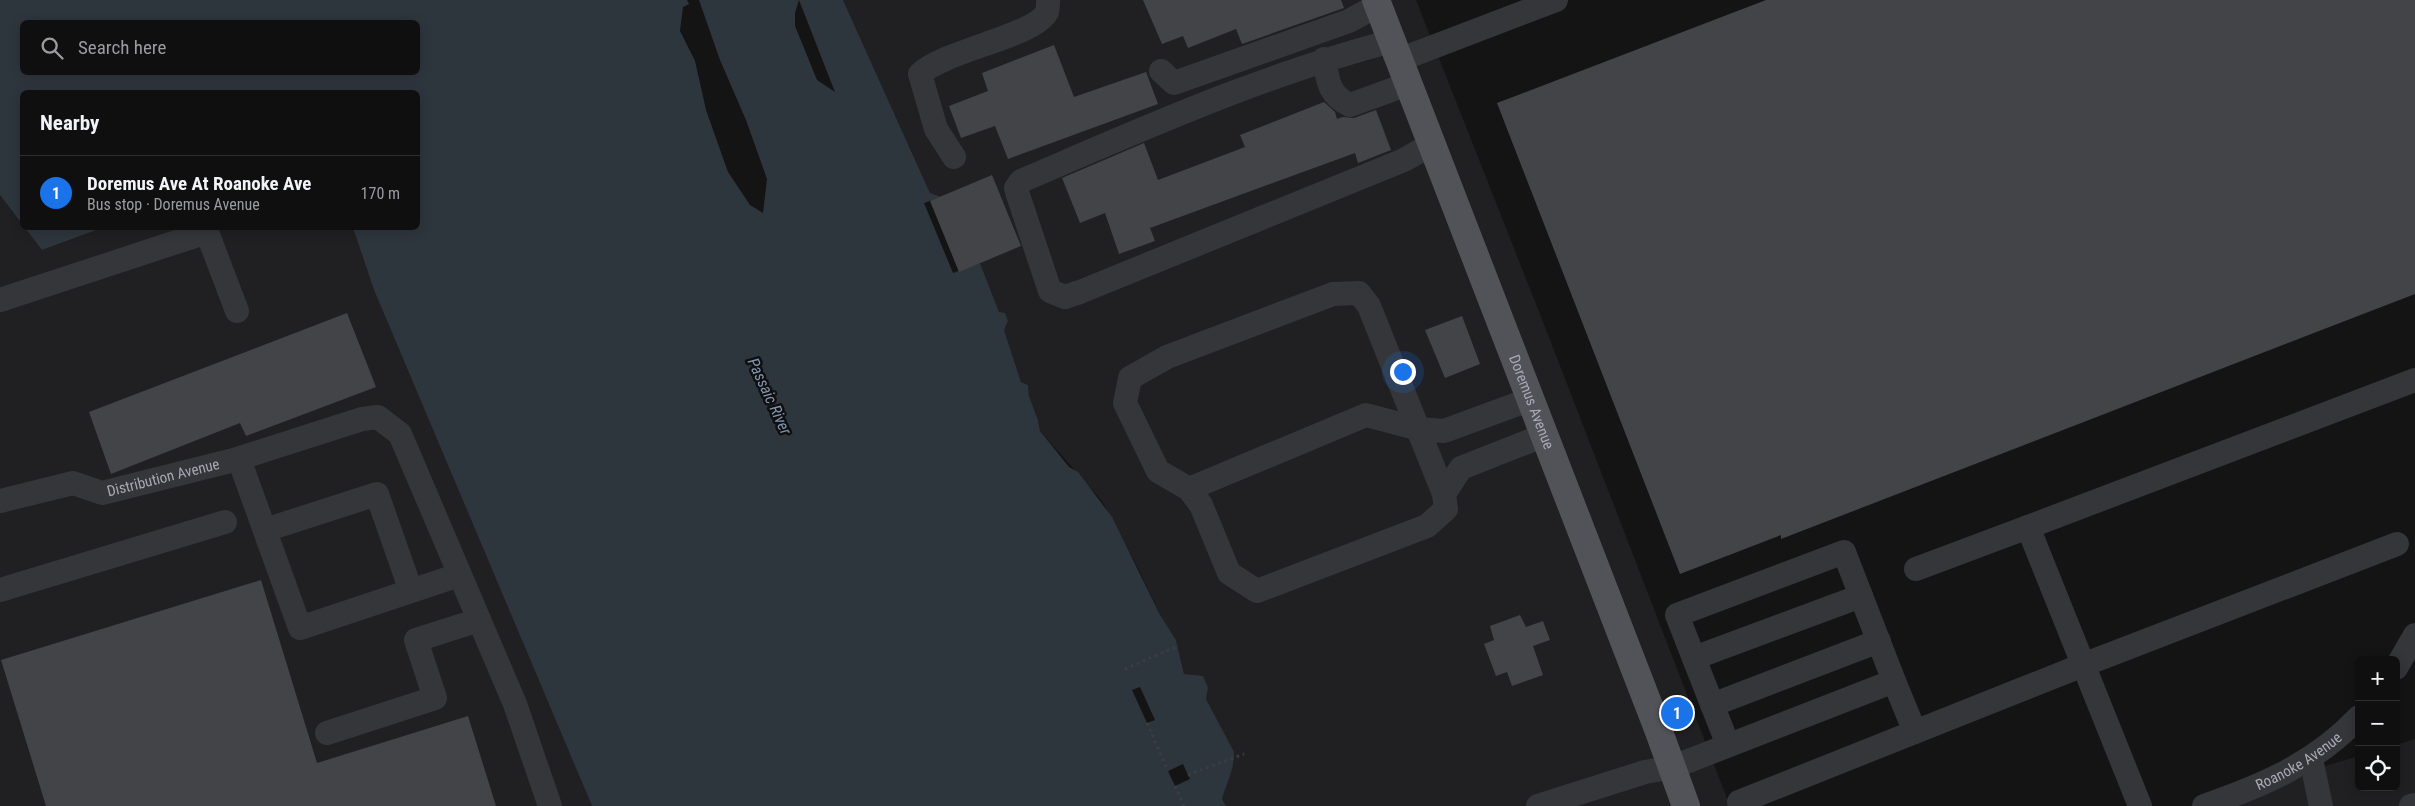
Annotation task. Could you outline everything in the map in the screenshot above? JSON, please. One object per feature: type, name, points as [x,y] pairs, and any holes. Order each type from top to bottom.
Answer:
[{"type":"main road","name":"Doremus Avenue","points":[[1377,2],[1673,767],[1686,806]]},
{"type":"street","points":[[954,157],[936,129],[920,74],[929,66],[951,56],[1034,25],[1047,12],[1048,0]]},
{"type":"street","points":[[1324,59],[1328,82],[1334,93],[1339,100],[1350,105],[1400,61],[1556,0]]},
{"type":"street","points":[[1161,71],[1174,83],[1349,21],[1377,2]]},
{"type":"street","points":[[1400,61],[1324,59],[1234,90],[1021,181],[1016,188],[1050,291],[1065,297],[1080,292],[1404,160],[1432,144]]},
{"type":"street","points":[[0,300],[207,232],[238,311]]},
{"type":"street","points":[[1359,293],[1369,306],[1419,429],[1444,494],[1446,509],[1427,526],[1257,590],[1229,573],[1201,504],[1188,489],[1158,471],[1125,403],[1130,378],[1167,357],[1333,294],[1359,293]]},
{"type":"street","points":[[1916,569],[2415,380]]},
{"type":"street","points":[[1188,489],[1366,415],[1419,429],[1444,431],[1531,399]]},
{"type":"street","name":"Distribution Avenue","points":[[0,501],[73,483],[102,494],[240,459],[362,419],[378,417],[400,434],[459,575]]},
{"type":"street","points":[[1444,494],[1461,468],[1544,435]]},
{"type":"street","points":[[240,459],[300,628],[459,575],[515,704],[550,806]]},
{"type":"street","points":[[265,530],[377,494],[411,591]]},
{"type":"street","points":[[0,590],[225,522]]},
{"type":"street","points":[[2028,527],[2140,806]]},
{"type":"street","points":[[1739,802],[2083,665],[2396,544]]},
{"type":"street","points":[[1728,745],[1677,615],[1844,552],[1914,732]]},
{"type":"street","points":[[1694,658],[1861,596]]},
{"type":"street","points":[[328,733],[435,698],[416,640],[479,620]]},
{"type":"street","points":[[2400,661],[2415,635]]},
{"type":"street","points":[[1712,705],[1879,642]]},
{"type":"street","points":[[1538,806],[1645,772],[1673,767],[1894,681]]},
{"type":"street","name":"Roanoke Avenue","points":[[2204,806],[2275,779],[2311,759],[2340,737],[2355,721]]},
{"type":"street","points":[[2311,759],[2321,806]]},
{"type":"street","points":[[2411,806],[2415,805]]},
{"type":"path","points":[[1125,668],[1178,646]]},
{"type":"path","points":[[1147,723],[1168,771]]},
{"type":"path","points":[[1188,775],[1244,754]]},
{"type":"path","points":[[1175,786],[1184,806]]},
{"type":"shaded area","points":[[843,0],[1416,0],[1547,332],[1730,806],[1226,806],[1222,799],[1226,781],[1234,762],[1226,739],[1206,699],[1208,688],[1184,674],[1176,640],[1159,613],[1138,568],[1102,501],[1040,431],[1029,396],[1028,385],[1021,382],[1004,330],[1008,321],[999,312],[980,263],[930,193]]},
{"type":"shaded area","points":[[0,195],[20,221],[20,230],[27,230],[42,250],[97,230],[354,230],[374,290],[592,806],[0,806]]},
{"type":"shaded area","points":[[2415,739],[2415,806],[2189,806],[2355,757],[2355,791],[2400,791],[2400,744]]},
{"type":"water","name":"Passaic River","points":[[0,0],[843,0],[930,193],[941,197],[980,263],[999,312],[1005,313],[1008,321],[1004,330],[1021,382],[1028,385],[1029,396],[1040,431],[1069,467],[1078,472],[1112,517],[1159,613],[1176,640],[1184,674],[1203,676],[1208,688],[1206,699],[1234,752],[1232,770],[1222,799],[1226,806],[592,806],[374,290],[354,230],[420,230],[420,90],[20,90],[20,221],[0,195]]},
{"type":"water","points":[[27,230],[97,230],[42,250]]},
{"type":"pier","points":[[687,0],[699,0],[720,60],[746,120],[767,179],[763,213],[750,205],[728,172],[706,110],[695,61],[680,31],[683,7],[689,4]]},
{"type":"pier","points":[[799,0],[835,92],[817,80],[795,26],[795,13]]},
{"type":"pier","points":[[941,197],[980,263],[953,273],[924,203]]},
{"type":"pier","points":[[1140,687],[1155,720],[1147,723],[1132,690]]},
{"type":"pier","points":[[1183,764],[1190,779],[1175,786],[1168,771]]},
{"type":"building","points":[[1143,0],[1341,0],[1344,8],[1242,44],[1236,29],[1188,48],[1183,36],[1162,44]]},
{"type":"building","points":[[1766,0],[2415,0],[2415,294],[1781,539],[1781,535],[1680,574],[1497,103]]},
{"type":"building","points":[[1054,45],[1074,97],[1146,72],[1158,104],[1008,159],[995,126],[961,138],[949,106],[988,91],[982,73]]},
{"type":"building","points":[[1324,102],[1335,112],[1337,119],[1343,117],[1354,118],[1376,110],[1391,150],[1358,163],[1355,153],[1150,228],[1155,241],[1119,254],[1105,213],[1080,223],[1062,178],[1144,143],[1158,180],[1245,147],[1240,135]]},
{"type":"building","points":[[992,175],[1021,246],[959,272],[930,201]]},
{"type":"building","points":[[347,313],[376,387],[246,436],[240,423],[111,474],[89,412]]},
{"type":"building","points":[[1462,316],[1480,364],[1445,378],[1425,330]]},
{"type":"building","points":[[261,580],[317,763],[468,716],[496,806],[46,806],[1,660]]},
{"type":"building","points":[[1520,615],[1526,627],[1543,621],[1550,640],[1533,646],[1543,675],[1512,686],[1507,672],[1496,676],[1484,644],[1494,640],[1490,626]]},
{"type":"place","name":"Doremus Ave At Roanoke Ave","points":[[1677,713]]}]
